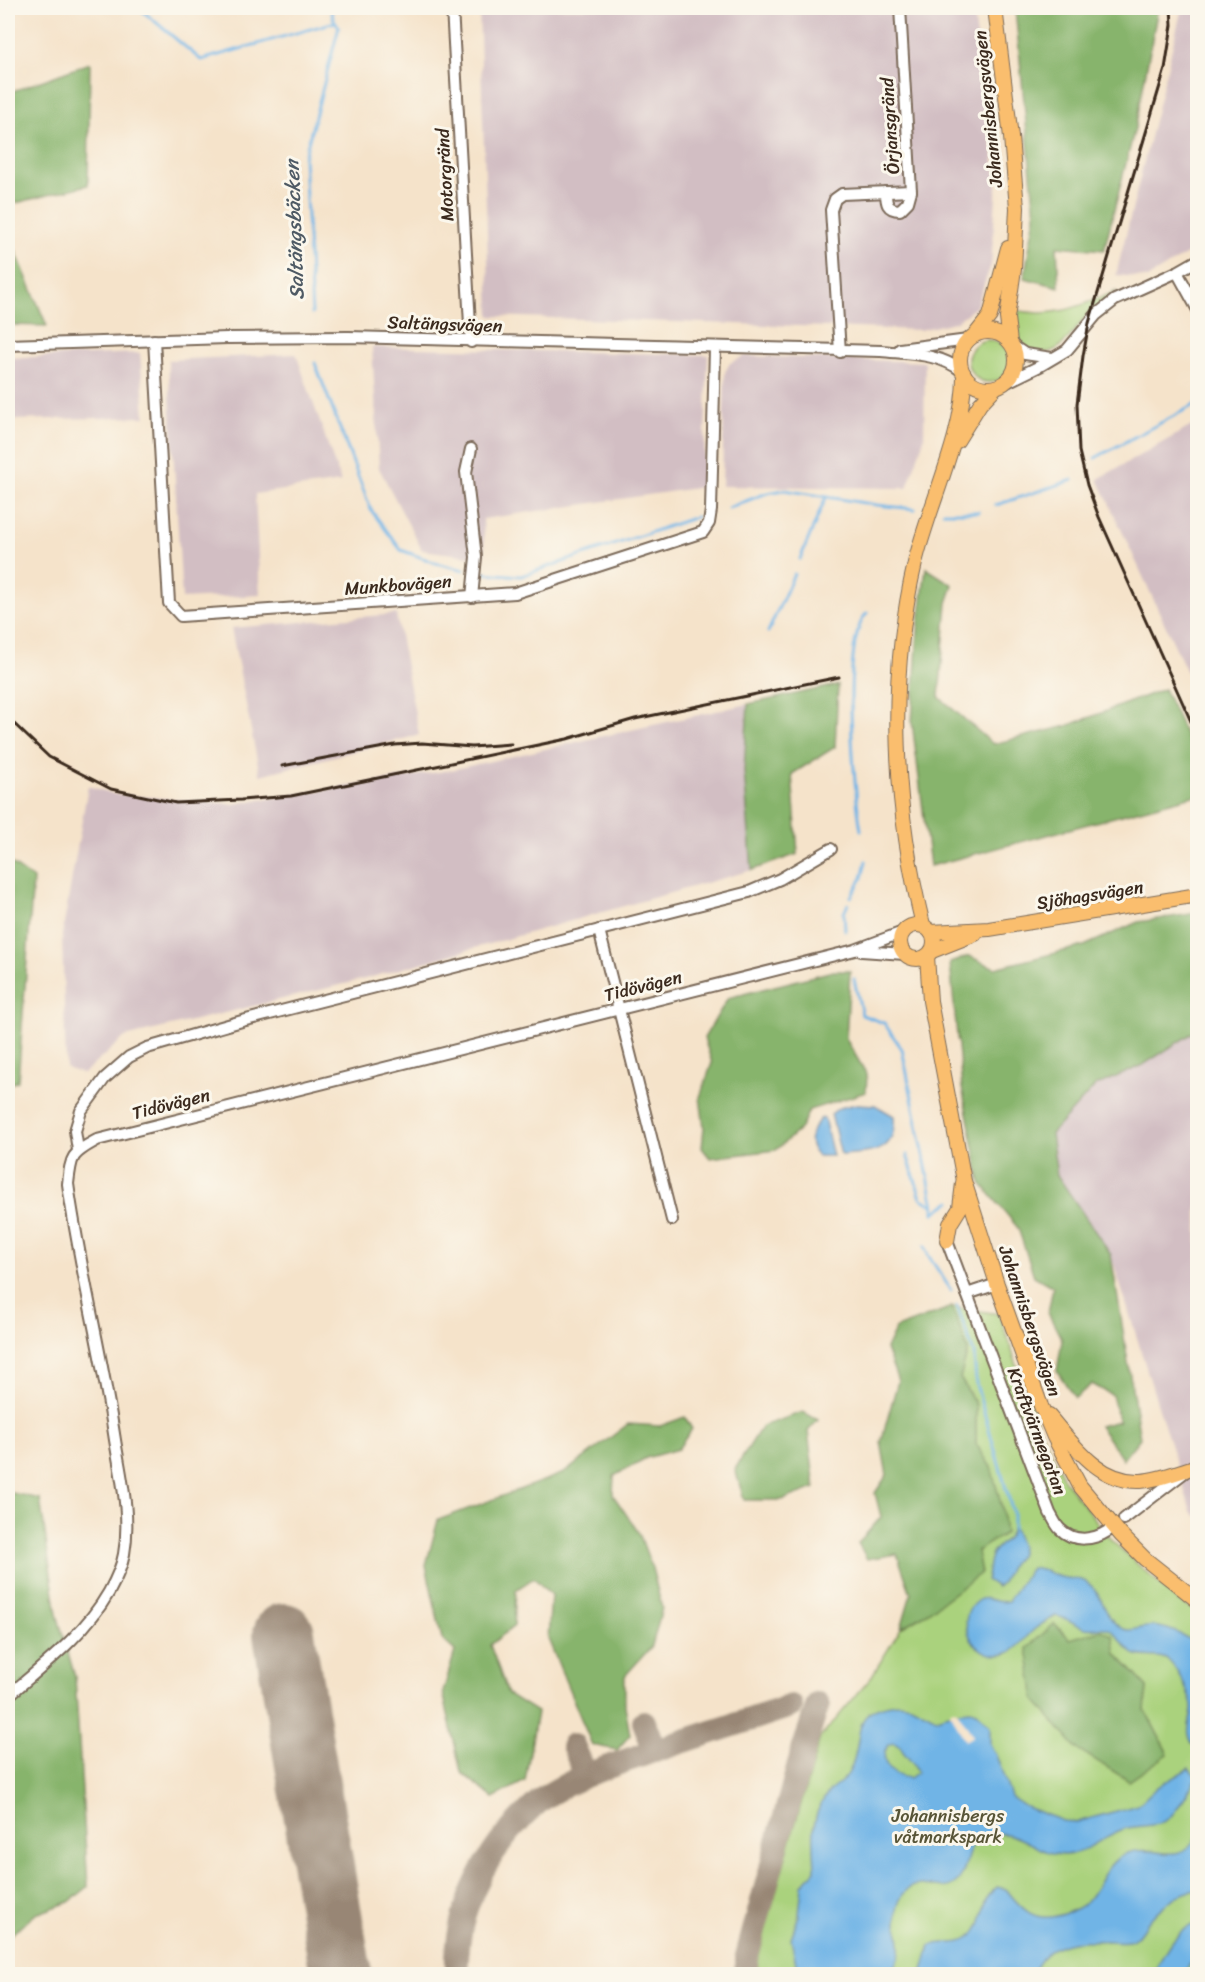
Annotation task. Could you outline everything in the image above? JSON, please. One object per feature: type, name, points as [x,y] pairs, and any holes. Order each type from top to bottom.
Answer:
[{"type":"main road","name":"Johannisbergsvägen","points":[[995,8],[1017,208],[1014,269],[1007,318],[1011,344]]},
{"type":"main road","name":"Johannisbergsvägen","points":[[970,338],[990,316],[1017,208]]},
{"type":"main road","points":[[912,880],[906,930],[900,940],[901,947],[908,956],[919,959],[929,953],[934,944],[912,880],[899,771],[897,721],[901,638],[921,542],[950,452],[964,398],[960,356],[970,338],[980,333],[991,332],[1005,337],[1011,344],[1016,358],[1011,376],[980,404],[950,452]]},
{"type":"main road","points":[[963,372],[977,385],[986,388],[999,385]]},
{"type":"main road","name":"Sjöhagsvägen","points":[[927,929],[989,929],[1197,895]]},
{"type":"main road","points":[[906,930],[915,925],[927,929]]},
{"type":"main road","name":"Sjöhagsvägen","points":[[929,953],[989,929]]},
{"type":"main road","name":"Johannisbergsvägen","points":[[929,953],[930,1001],[964,1181],[997,1284],[1041,1406],[1054,1437],[1080,1486],[1121,1535],[1145,1559],[1197,1600]]},
{"type":"main road","name":"Johannisbergsvägen","points":[[908,956],[930,1001]]},
{"type":"main road","points":[[947,1240],[950,1224],[960,1208],[964,1181]]},
{"type":"main road","points":[[1041,1406],[1082,1454],[1104,1473],[1126,1480],[1141,1481],[1160,1478],[1194,1465]]},
{"type":"street","name":"Motorgränd","points":[[452,8],[471,342]]},
{"type":"street","name":"Örjansgränd","points":[[840,352],[831,210],[835,199],[842,194],[911,190],[900,8]]},
{"type":"street","points":[[886,192],[886,204],[890,208],[900,210],[908,202],[911,190]]},
{"type":"street","points":[[999,385],[1040,366],[1067,350],[1096,315],[1115,300],[1177,272],[1197,260]]},
{"type":"street","points":[[1177,272],[1197,310]]},
{"type":"street","name":"Saltängsvägen","points":[[8,345],[154,340],[349,338],[840,352],[881,351],[970,338]]},
{"type":"street","name":"Munkbovägen","points":[[154,340],[169,603],[181,616],[515,593],[703,532],[709,523],[711,510],[715,348]]},
{"type":"street","points":[[1011,344],[1025,354],[1052,358]]},
{"type":"street","name":"Saltängsvägen","points":[[881,351],[939,357],[951,362],[963,372]]},
{"type":"street","points":[[471,449],[466,472],[476,557],[472,597]]},
{"type":"street","points":[[8,1696],[70,1641],[94,1614],[110,1591],[124,1555],[126,1529],[124,1495],[108,1395],[68,1184],[70,1165],[78,1150],[76,1124],[86,1104],[115,1068],[129,1057],[147,1048],[242,1021],[762,888],[831,849]]},
{"type":"street","points":[[599,930],[672,1220]]},
{"type":"street","name":"Tidövägen","points":[[78,1150],[97,1140],[855,950],[906,930]]},
{"type":"street","name":"Tidövägen","points":[[855,950],[908,956]]},
{"type":"street","name":"Kraftvärmegatan","points":[[947,1240],[1050,1513],[1060,1529],[1074,1538],[1097,1538],[1108,1531]]},
{"type":"street","points":[[968,1294],[997,1284]]},
{"type":"street","points":[[1124,1519],[1194,1465]]},
{"type":"shaded area","points":[[479,8],[973,8],[997,183],[991,265],[976,307],[955,322],[920,330],[490,316]]},
{"type":"shaded area","points":[[1182,8],[1197,8],[1197,248],[1147,278],[1116,275]]},
{"type":"shaded area","points":[[372,347],[708,355],[703,487],[483,519],[485,558],[422,550],[379,468]]},
{"type":"shaded area","points":[[140,353],[145,417],[8,420],[8,358]]},
{"type":"shaded area","points":[[296,354],[341,482],[255,494],[260,595],[182,599],[168,360]]},
{"type":"shaded area","points":[[745,356],[925,362],[924,439],[907,488],[722,486],[725,372],[730,363]]},
{"type":"shaded area","points":[[1197,423],[1197,694],[1098,479]]},
{"type":"shaded area","points":[[396,614],[419,735],[260,775],[231,628]]},
{"type":"shaded area","points":[[748,704],[744,771],[752,870],[361,980],[125,1037],[83,1074],[66,1068],[62,935],[88,786],[114,794],[233,804],[451,770]]},
{"type":"shaded area","points":[[1197,1023],[1197,1517],[1191,1511],[1111,1255],[1057,1175],[1051,1134],[1095,1086],[1194,1032]]},
{"type":"green space","points":[[1015,8],[1158,8],[1136,124],[1104,250],[1057,246],[1059,287],[1024,278],[1035,216]]},
{"type":"green space","points":[[90,63],[88,185],[8,205],[8,93]]},
{"type":"green space","points":[[8,233],[47,326],[8,325]]},
{"type":"green space","points":[[1117,291],[1091,311],[1071,336],[1056,349],[1037,352],[1018,340],[1014,326],[1014,310],[1042,313],[1067,310]]},
{"type":"green space","points":[[989,340],[997,341],[1004,346],[1009,353],[1009,369],[1004,376],[997,381],[989,382],[981,381],[974,376],[969,369],[968,361],[969,353],[974,346],[981,341]]},
{"type":"green space","points":[[926,568],[953,585],[947,603],[939,697],[993,744],[1067,726],[1164,689],[1197,759],[1197,795],[930,866],[912,722],[918,630]]},
{"type":"green space","points":[[838,685],[835,747],[792,774],[798,854],[752,870],[744,771],[748,704]]},
{"type":"green space","points":[[8,861],[33,879],[18,1081],[8,1085]]},
{"type":"green space","points":[[1197,913],[1198,1023],[1194,1032],[1143,1065],[1095,1086],[1051,1134],[1057,1175],[1111,1255],[1140,1438],[1123,1459],[1099,1426],[1119,1421],[1112,1395],[1092,1384],[1075,1398],[1057,1371],[1062,1340],[1048,1313],[1053,1287],[1034,1276],[1018,1228],[981,1183],[962,1088],[950,963],[969,956],[995,968],[1084,946],[1138,922]]},
{"type":"green space","points":[[833,971],[850,971],[846,1039],[867,1075],[866,1092],[809,1110],[801,1128],[776,1150],[710,1158],[702,1148],[704,1127],[700,1097],[712,1063],[704,1038],[728,998]]},
{"type":"green space","name":"Johannisbergs våtmarkspark","points":[[952,1307],[999,1314],[1038,1425],[1065,1481],[1112,1541],[1178,1601],[1197,1612],[1197,1974],[756,1974],[755,1965],[820,1738],[870,1679],[901,1628],[928,1612],[977,1551],[976,1405],[960,1378],[968,1350]],"holes":[[[1054,1624],[1070,1639],[1116,1654],[1147,1687],[1145,1710],[1168,1754]]]},
{"type":"green space","points":[[952,1307],[968,1350],[960,1378],[976,1405],[976,1444],[991,1467],[1002,1508],[1005,1533],[977,1551],[981,1573],[928,1612],[901,1628],[911,1594],[897,1554],[867,1559],[858,1543],[881,1517],[875,1493],[887,1475],[881,1442],[898,1381],[886,1349],[896,1328]]},
{"type":"green space","points":[[803,1412],[818,1420],[808,1431],[815,1488],[782,1500],[744,1500],[735,1469],[762,1426]]},
{"type":"green space","points":[[685,1417],[692,1429],[678,1449],[646,1458],[614,1476],[613,1495],[639,1533],[652,1568],[662,1608],[652,1646],[625,1676],[625,1706],[630,1735],[617,1750],[592,1745],[548,1639],[551,1595],[534,1578],[516,1590],[514,1626],[490,1645],[508,1694],[537,1712],[525,1781],[493,1798],[461,1772],[443,1692],[455,1651],[442,1639],[426,1565],[438,1520],[564,1473],[628,1424],[660,1426]]},
{"type":"green space","points":[[8,1492],[40,1499],[57,1614],[75,1677],[88,1887],[69,1902],[36,1914],[8,1937]]},
{"type":"green space","points":[[1054,1624],[1070,1639],[1101,1630],[1113,1636],[1116,1654],[1147,1687],[1145,1710],[1168,1754],[1129,1781],[1076,1748],[1035,1700],[1027,1648]]},
{"type":"water","points":[[857,1104],[875,1105],[894,1116],[894,1129],[891,1138],[880,1149],[841,1155],[831,1114],[839,1108]]},
{"type":"water","points":[[824,1118],[833,1156],[818,1156],[811,1147],[810,1138],[814,1128],[820,1119]]},
{"type":"water","points":[[1014,1528],[1021,1547],[1019,1556],[997,1587],[986,1580],[990,1559],[993,1552],[1008,1537]]},
{"type":"water","points":[[1031,1568],[1084,1581],[1096,1591],[1111,1619],[1124,1629],[1160,1627],[1197,1644],[1197,1750],[1189,1735],[1192,1705],[1173,1665],[1166,1659],[1134,1654],[1109,1629],[1085,1628],[1056,1616],[1038,1626],[1008,1653],[997,1655],[986,1653],[978,1647],[971,1639],[967,1629],[970,1609],[980,1599],[1008,1601]]},
{"type":"water","points":[[900,1703],[911,1705],[936,1718],[960,1711],[971,1710],[978,1713],[990,1726],[990,1744],[1011,1797],[1026,1807],[1063,1821],[1077,1822],[1138,1805],[1157,1787],[1189,1768],[1197,1777],[1169,1818],[1158,1824],[1121,1830],[1086,1849],[1071,1854],[1052,1853],[1014,1836],[1004,1834],[993,1834],[981,1838],[971,1847],[962,1873],[954,1884],[947,1887],[913,1886],[901,1898],[897,1908],[899,1955],[887,1974],[805,1974],[796,1964],[791,1938],[799,1915],[802,1885],[815,1870],[815,1819],[823,1800],[849,1772],[864,1718],[871,1711]],"holes":[[[893,1743],[900,1746],[917,1772],[909,1778],[892,1771],[886,1762],[885,1751],[888,1745]]]},
{"type":"water","points":[[1197,1836],[1197,1890],[1176,1897],[1164,1906],[1132,1940],[1064,1944],[1046,1954],[1038,1962],[1032,1974],[922,1974],[930,1946],[960,1942],[976,1932],[985,1904],[991,1892],[997,1887],[1006,1889],[1030,1913],[1053,1917],[1073,1910],[1084,1903],[1092,1895],[1113,1862],[1127,1853],[1147,1851],[1174,1853],[1190,1846]]},
{"type":"water","points":[[1197,1923],[1197,1957],[1185,1974],[1153,1974],[1176,1937]]},
{"type":"pier","points":[[956,1709],[973,1736],[965,1741],[950,1712]]},
{"type":"waterway","points":[[139,8],[201,60],[335,22]]},
{"type":"waterway","name":"Saltängsbäcken","points":[[312,314],[304,158],[339,27],[333,18],[331,8]]},
{"type":"waterway","name":"Saltängsbäcken","points":[[315,363],[371,510],[401,550],[436,563],[464,570]]},
{"type":"waterway","name":"Saltängsbäcken","points":[[1095,458],[1198,403]]},
{"type":"waterway","name":"Saltängsbäcken","points":[[996,505],[1073,480]]},
{"type":"waterway","name":"Saltängsbäcken","points":[[728,508],[767,493],[784,490],[915,509]]},
{"type":"waterway","name":"Saltängsbäcken","points":[[800,559],[826,497]]},
{"type":"waterway","name":"Saltängsbäcken","points":[[943,512],[979,512]]},
{"type":"waterway","name":"Saltängsbäcken","points":[[484,573],[521,576],[696,517]]},
{"type":"waterway","name":"Saltängsbäcken","points":[[768,632],[794,574]]},
{"type":"waterway","points":[[861,830],[855,783],[851,683],[859,628],[867,613]]},
{"type":"waterway","points":[[851,897],[862,878],[866,861]]},
{"type":"waterway","points":[[845,930],[844,913],[848,904]]},
{"type":"waterway","points":[[854,979],[862,1015],[884,1023],[902,1049],[934,1213]]},
{"type":"waterway","points":[[907,1155],[921,1198],[934,1206]]},
{"type":"waterway","points":[[934,1213],[951,1201]]},
{"type":"waterway","points":[[925,1246],[928,1255],[951,1290]]},
{"type":"waterway","points":[[957,1306],[974,1353],[976,1384],[1013,1513],[1013,1528]]},
{"type":"taxiway","points":[[747,1974],[746,1960],[801,1757],[818,1704]]},
{"type":"taxiway","points":[[457,1974],[457,1952],[465,1910],[482,1871],[507,1835],[541,1800],[574,1781],[601,1770],[791,1706]]},
{"type":"taxiway","points":[[644,1722],[655,1751]]},
{"type":"taxiway","points":[[573,1745],[586,1775]]},
{"type":"runway","points":[[284,1634],[341,1974]]},
{"type":"railway","points":[[1171,8],[1172,25],[1165,69],[1089,323],[1077,404],[1079,451],[1087,485],[1099,517],[1198,737]]},
{"type":"railway","points":[[1195,8],[1198,13]]},
{"type":"railway","points":[[8,718],[49,757],[111,789],[176,803],[241,800],[291,796],[567,739],[635,719],[839,677]]},
{"type":"railway","points":[[282,766],[395,745],[422,743],[472,747],[511,744]]}]
